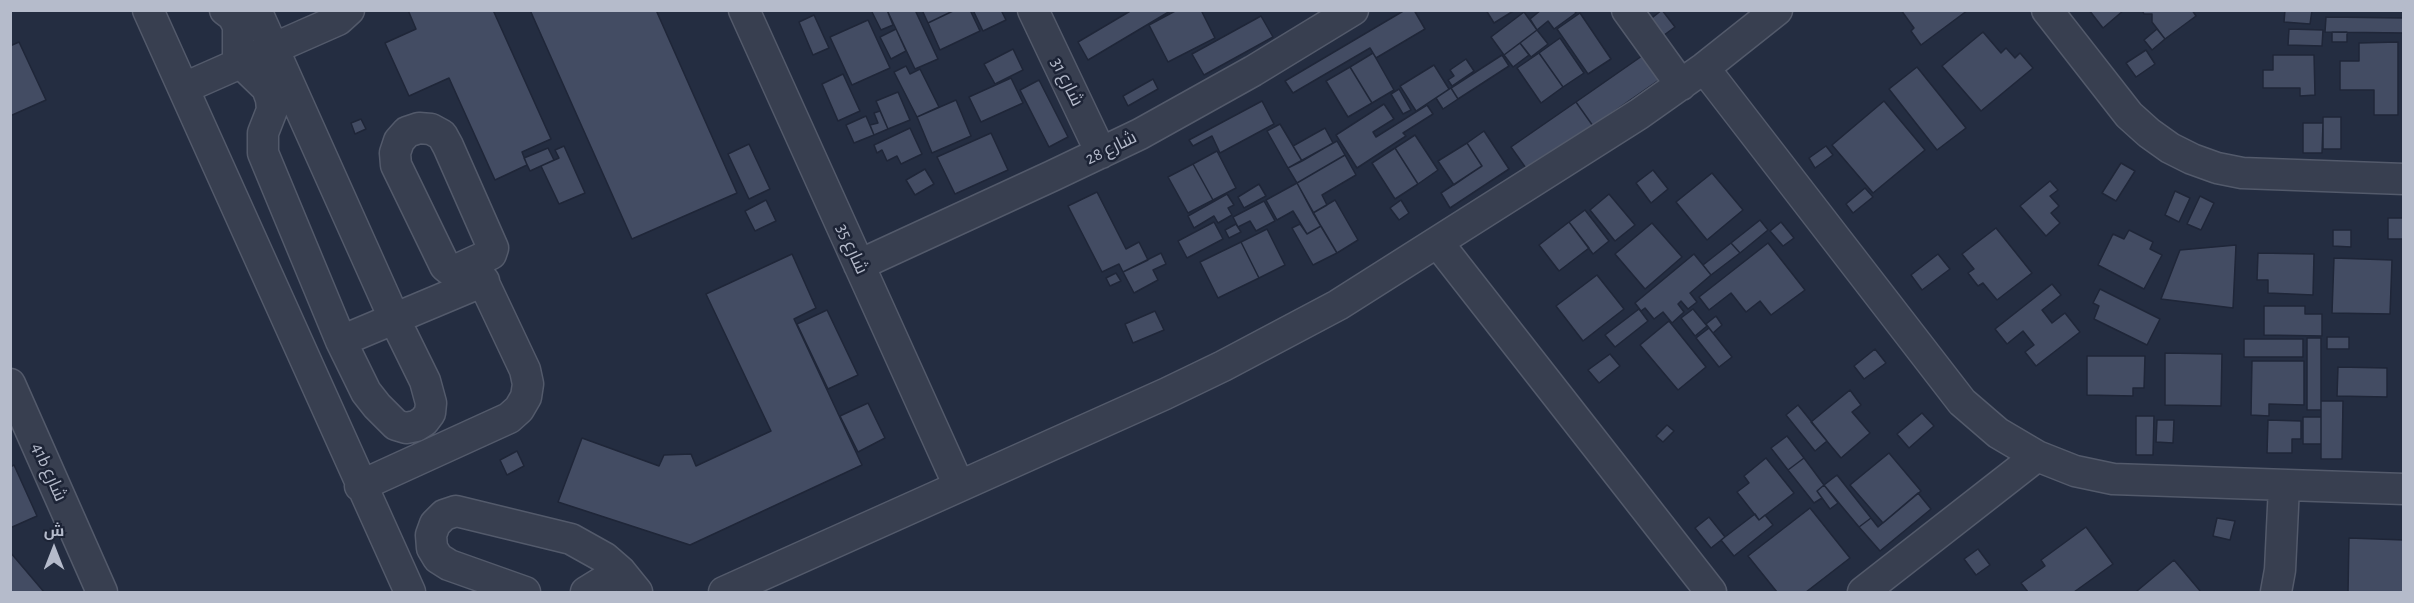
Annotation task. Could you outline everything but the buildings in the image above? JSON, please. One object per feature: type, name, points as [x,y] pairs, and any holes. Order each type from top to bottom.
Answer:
[{"type":"street","points":[[148,10],[360,486],[410,592]]},
{"type":"street","points":[[225,10],[233,16],[238,26],[238,55],[241,63],[267,88],[271,99],[272,110],[263,133],[263,153],[341,341],[366,392],[377,406],[396,425],[405,428],[416,426],[424,422],[430,413],[431,403],[419,368],[394,318],[256,10]]},
{"type":"street","points":[[184,88],[338,20],[349,10]]},
{"type":"street","name":"شارع 35","points":[[744,10],[959,486]]},
{"type":"street","name":"شارع 31","points":[[1033,10],[1101,153]]},
{"type":"street","name":"شارع 28","points":[[859,265],[1101,153],[1197,103],[1353,10]]},
{"type":"street","points":[[1627,10],[1692,76],[1962,402],[1998,433],[2037,456],[2075,471],[2114,479],[2403,489]]},
{"type":"street","points":[[724,592],[1223,366],[1338,305],[1438,243],[1692,76],[1778,10]]},
{"type":"street","points":[[2047,10],[2129,115],[2156,138],[2192,159],[2217,168],[2242,173],[2403,178]]},
{"type":"street","points":[[1438,243],[1711,592]]},
{"type":"street","points":[[341,341],[394,318],[479,272],[525,370],[528,384],[526,397],[519,409],[508,418],[360,486]]},
{"type":"street","name":"41b شارع","points":[[10,384],[102,592]]},
{"type":"street","points":[[1863,592],[2037,456]]},
{"type":"street","points":[[2276,592],[2280,570],[2284,486]]},
{"type":"street","points":[[525,592],[449,565],[438,558],[432,548],[430,535],[435,524],[444,515],[456,512],[571,539],[605,558],[628,582]]},
{"type":"street","points":[[586,592],[628,582]]}]
